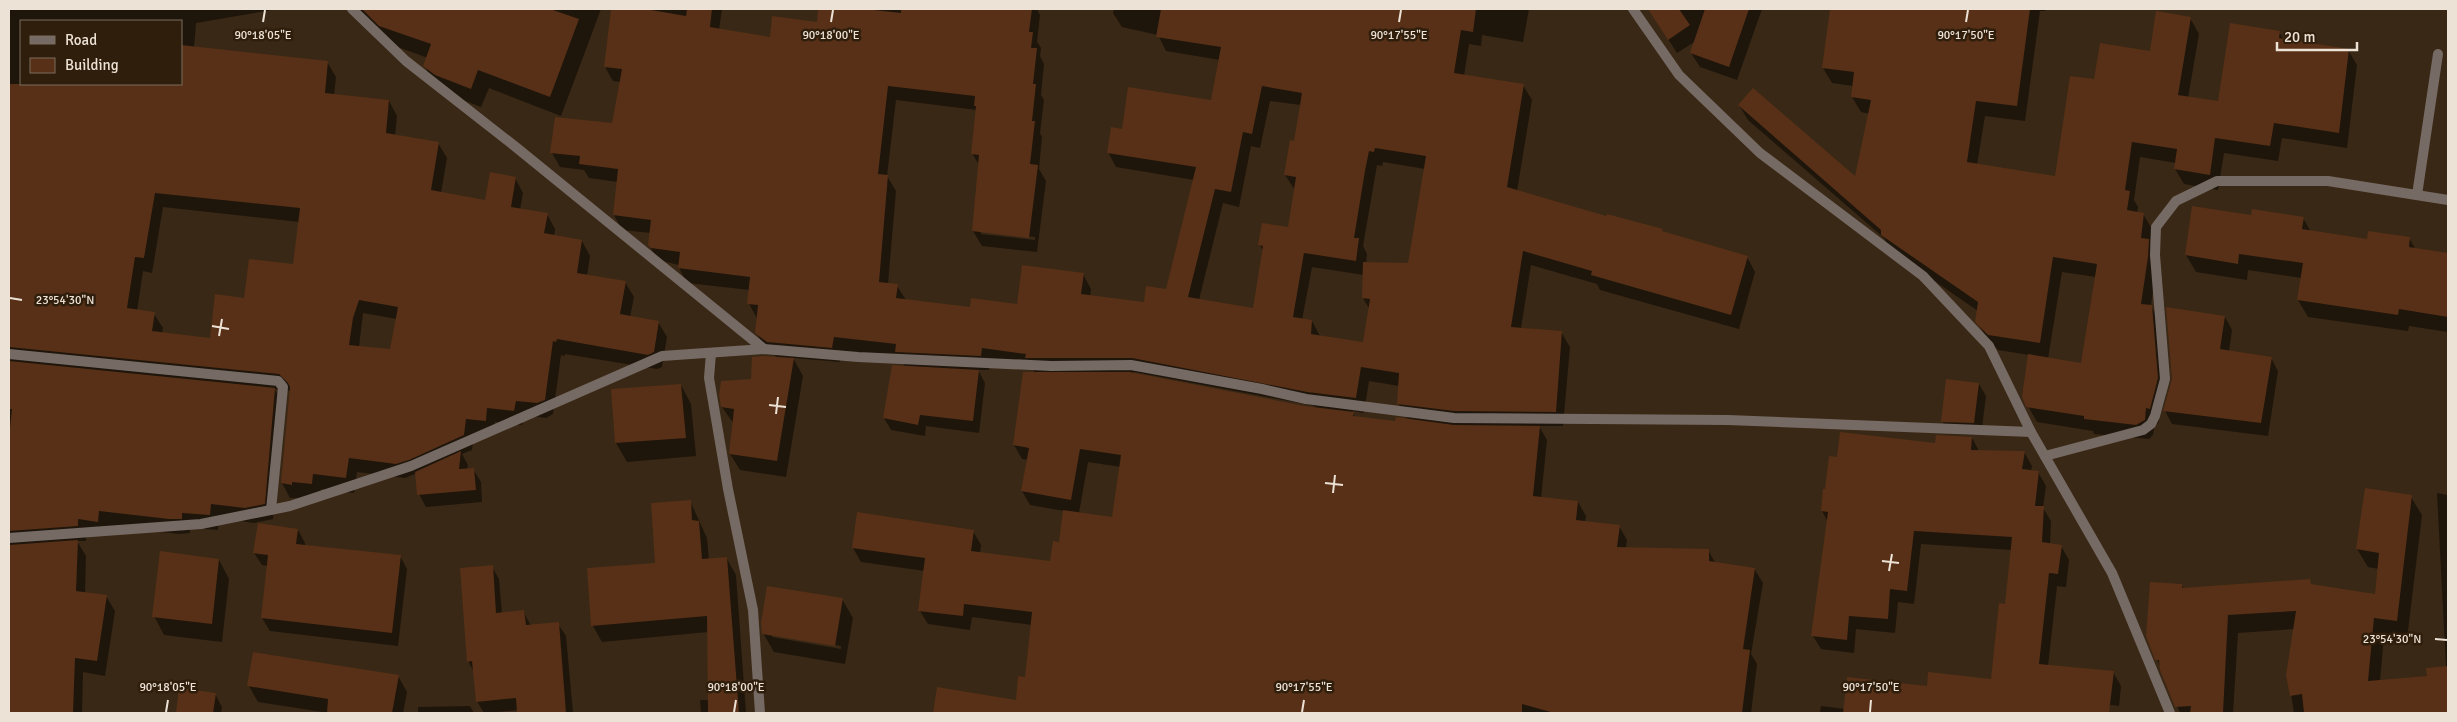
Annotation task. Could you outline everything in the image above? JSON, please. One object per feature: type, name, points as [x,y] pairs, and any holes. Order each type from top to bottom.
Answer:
[{"type":"street","points":[[1633,9],[1679,75],[1760,153],[1923,276],[1989,346],[2031,432],[2112,573],[2170,713]]},
{"type":"street","points":[[354,10],[406,61],[517,148],[764,349]]},
{"type":"street","points":[[2417,196],[2438,54]]},
{"type":"street","points":[[2045,456],[2143,430],[2151,424],[2164,379],[2155,255],[2156,227],[2176,201],[2217,181],[2328,181],[2448,200]]},
{"type":"street","points":[[9,538],[87,534],[202,524],[290,506],[412,466],[662,356],[764,349],[858,357],[1041,366],[1131,365],[1262,389],[1306,400],[1454,418],[1728,420],[2031,432]]},
{"type":"street","points":[[711,353],[709,378],[728,489],[752,610],[760,713]]},
{"type":"street","points":[[9,354],[278,381],[283,387],[271,510]]},
{"type":"building","points":[[362,9],[550,9],[579,19],[550,97],[478,70],[471,89],[435,75],[423,66],[431,44],[379,26]]},
{"type":"building","points":[[611,9],[645,9],[686,16],[687,9],[712,9],[710,27],[770,37],[772,16],[817,22],[818,9],[865,9],[901,13],[901,9],[1032,9],[1029,32],[1033,32],[1031,48],[1037,48],[1033,84],[1036,84],[1032,121],[1035,121],[1030,164],[1038,165],[1029,238],[972,231],[979,155],[971,154],[976,106],[974,106],[975,96],[888,86],[878,174],[888,175],[879,282],[898,284],[896,298],[970,307],[971,298],[1017,304],[1022,265],[1084,273],[1081,294],[1144,302],[1146,286],[1166,289],[1196,167],[1107,153],[1111,127],[1122,129],[1128,87],[1211,100],[1221,47],[1156,37],[1161,9],[1476,9],[1473,32],[1461,30],[1454,73],[1524,84],[1507,187],[1606,216],[1607,214],[1663,229],[1662,231],[1748,256],[1731,315],[1591,275],[1592,271],[1523,251],[1511,327],[1562,331],[1556,412],[1454,411],[1397,404],[1399,373],[1361,367],[1356,398],[1307,392],[1132,358],[1025,358],[1026,354],[982,348],[981,356],[895,352],[896,344],[834,337],[832,348],[767,342],[755,333],[758,305],[747,304],[750,277],[678,268],[680,252],[651,248],[648,245],[651,220],[613,215],[618,169],[579,164],[580,156],[550,153],[555,117],[612,123],[622,69],[604,67]],"holes":[[[1262,86],[1302,93],[1294,141],[1290,140],[1284,175],[1296,177],[1288,227],[1262,223],[1258,245],[1263,246],[1253,308],[1188,297],[1215,189],[1231,192],[1243,132],[1252,134]],[[1375,148],[1426,156],[1408,263],[1363,262],[1362,298],[1370,299],[1363,342],[1311,334],[1312,320],[1293,317],[1304,253],[1356,261],[1359,238],[1354,238],[1365,171],[1369,151],[1374,152]]]},
{"type":"building","points":[[1648,9],[1679,9],[1690,25],[1668,40]]},
{"type":"building","points":[[1705,9],[1749,9],[1729,67],[1690,53]]},
{"type":"building","points":[[1830,9],[2030,9],[2017,106],[1976,101],[1967,162],[2055,176],[2070,76],[2094,79],[2100,43],[2150,51],[2156,11],[2191,17],[2178,95],[2218,101],[2230,23],[2280,31],[2279,38],[2349,49],[2339,133],[2274,123],[2270,146],[2215,138],[2210,175],[2174,169],[2177,149],[2132,142],[2125,190],[2130,191],[2127,210],[2144,213],[2141,238],[2149,239],[2141,304],[2152,305],[2158,378],[2150,409],[2146,408],[2145,420],[2136,425],[2084,419],[2084,416],[2026,407],[2022,397],[2028,354],[2081,363],[2097,264],[2053,257],[2040,343],[1988,335],[1975,322],[1978,302],[1881,235],[1881,230],[1738,105],[1753,88],[1855,176],[1871,100],[1851,97],[1854,72],[1822,68]]},
{"type":"building","points":[[182,45],[328,61],[325,93],[389,100],[386,133],[439,142],[431,190],[485,200],[490,172],[516,177],[511,207],[548,213],[544,233],[582,240],[577,273],[626,281],[620,314],[659,321],[654,352],[648,355],[557,339],[556,342],[553,341],[545,400],[537,403],[516,401],[514,411],[487,408],[486,421],[466,419],[464,435],[409,460],[396,464],[349,458],[346,478],[313,474],[312,484],[292,482],[292,485],[281,483],[290,387],[279,374],[9,347],[9,84],[182,85]],"holes":[[[155,193],[300,208],[293,264],[249,259],[244,298],[215,294],[210,338],[152,331],[155,312],[127,308],[135,257],[144,258]],[[359,300],[398,307],[390,349],[349,345],[353,318]]]},
{"type":"building","points":[[2192,206],[2251,215],[2252,209],[2304,217],[2302,229],[2367,239],[2368,231],[2410,237],[2409,247],[2448,253],[2448,317],[2399,309],[2398,315],[2297,300],[2303,263],[2239,254],[2238,264],[2185,255]]},
{"type":"building","points":[[2166,307],[2225,316],[2220,349],[2272,357],[2261,423],[2163,411],[2172,379]]},
{"type":"building","points":[[752,357],[794,358],[777,461],[729,454],[734,409],[721,407],[719,395],[721,381],[751,379]]},
{"type":"building","points":[[9,361],[275,388],[265,504],[245,508],[211,504],[210,515],[182,513],[182,519],[99,511],[98,522],[78,519],[78,526],[9,531],[9,437],[12,409],[9,409]]},
{"type":"building","points":[[892,365],[979,370],[973,421],[920,415],[918,425],[883,418]]},
{"type":"building","points":[[1023,372],[1130,372],[1305,406],[1354,412],[1353,416],[1395,421],[1396,417],[1454,425],[1540,426],[1533,496],[1578,501],[1576,520],[1620,525],[1617,547],[1709,549],[1709,561],[1755,568],[1743,649],[1750,650],[1742,713],[1554,713],[1522,704],[1522,713],[933,713],[937,687],[1016,700],[1018,676],[1025,677],[1032,612],[964,604],[963,616],[918,611],[925,558],[852,548],[857,512],[974,530],[971,551],[1050,561],[1053,541],[1059,542],[1063,510],[1112,517],[1121,455],[1080,449],[1071,500],[1021,491],[1029,448],[1013,445]]},
{"type":"building","points":[[1946,379],[1979,383],[1974,423],[1941,422]]},
{"type":"building","points":[[681,384],[686,438],[615,443],[611,389]]},
{"type":"building","points":[[1840,432],[1935,443],[1936,435],[1972,437],[1971,450],[2025,451],[2022,469],[2039,471],[2035,506],[2044,506],[2042,542],[2062,545],[2058,574],[2049,573],[2039,664],[2114,671],[2109,713],[1843,713],[1847,677],[1927,686],[1928,672],[1991,679],[1999,603],[2005,604],[2012,537],[1914,531],[1907,591],[1890,589],[1888,619],[1849,616],[1847,640],[1811,636],[1828,512],[1821,511],[1823,489],[1825,489],[1829,456],[1837,457]]},
{"type":"building","points":[[461,451],[459,469],[474,468],[476,490],[417,495],[415,472]]},
{"type":"building","points":[[2365,488],[2412,495],[2397,621],[2374,618],[2368,681],[2427,676],[2426,668],[2448,666],[2448,713],[2304,713],[2302,694],[2290,696],[2286,675],[2296,611],[2228,615],[2223,713],[2190,713],[2191,706],[2175,707],[2160,670],[2159,660],[2155,660],[2146,636],[2150,582],[2182,584],[2182,588],[2310,579],[2311,584],[2375,594],[2379,553],[2356,549]]},
{"type":"building","points":[[691,500],[692,520],[699,521],[702,559],[727,557],[739,713],[708,713],[707,616],[591,626],[587,568],[655,563],[651,503]]},
{"type":"building","points":[[258,523],[298,529],[296,544],[401,555],[392,633],[261,618],[268,555],[253,553]]},
{"type":"building","points":[[78,540],[76,591],[107,595],[97,661],[75,658],[73,713],[9,713],[9,545]]},
{"type":"building","points":[[160,551],[219,559],[212,624],[152,617]]},
{"type":"building","points":[[493,565],[496,613],[524,610],[526,625],[559,622],[566,713],[517,713],[516,698],[476,702],[472,661],[467,662],[460,568]]},
{"type":"building","points":[[767,586],[843,598],[835,646],[762,634],[761,623]]},
{"type":"building","points":[[253,652],[399,675],[392,713],[327,713],[328,699],[247,686]]},
{"type":"building","points":[[179,688],[216,693],[213,713],[176,713]]}]
